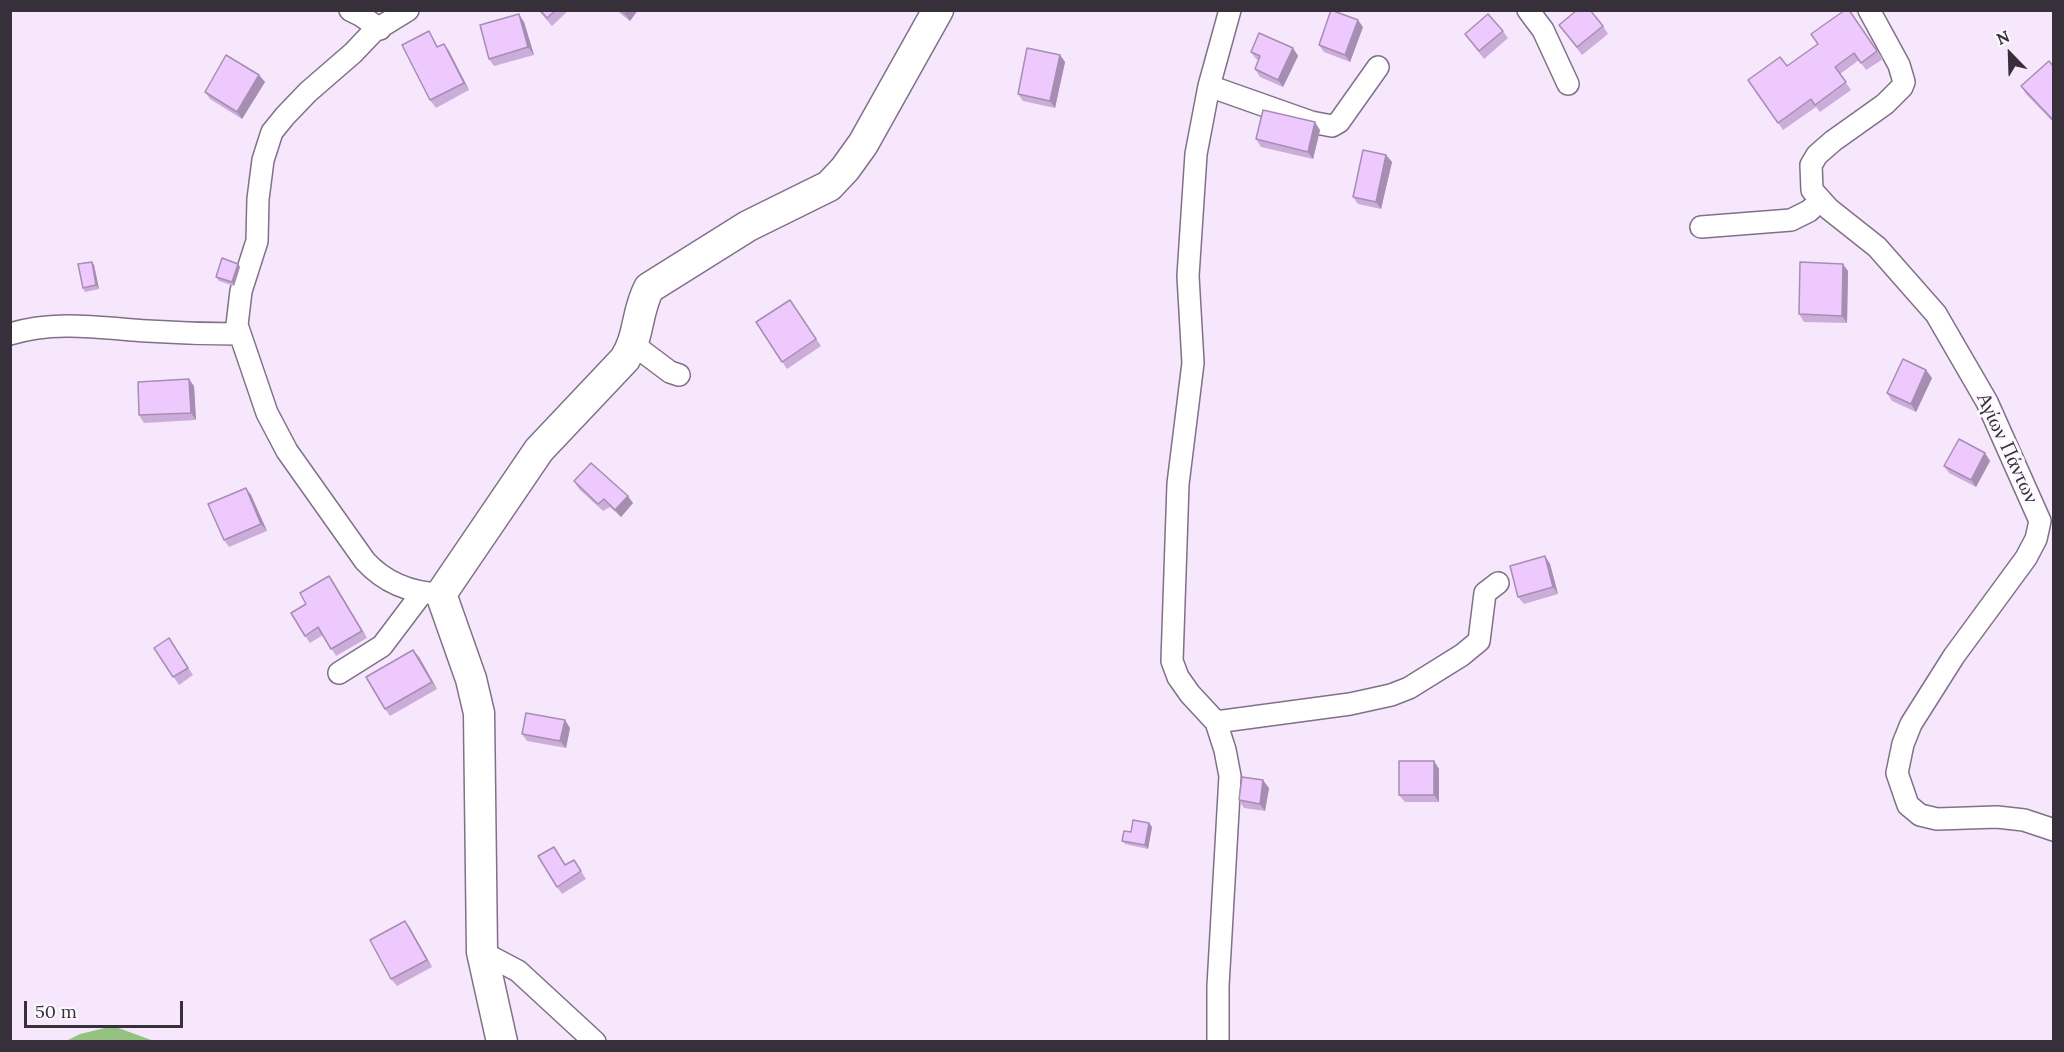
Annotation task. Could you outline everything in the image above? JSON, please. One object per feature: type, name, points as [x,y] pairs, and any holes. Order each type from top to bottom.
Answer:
[{"type":"street","points":[[350,10],[380,28]]},
{"type":"street","points":[[408,10],[380,28],[294,106],[268,141],[260,181],[257,241],[240,299],[237,325],[267,413],[286,451],[343,532],[375,572],[397,585],[432,594]]},
{"type":"street","points":[[339,674],[382,646],[432,594],[539,450],[625,359],[634,345],[641,303],[649,288],[748,226],[829,186],[845,169],[863,144],[938,10]]},
{"type":"street","points":[[1218,1041],[1218,986],[1230,776],[1216,722],[1190,694],[1178,677],[1172,661],[1178,484],[1193,363],[1188,276],[1196,154],[1209,86],[1230,10]]},
{"type":"street","points":[[1528,10],[1543,30],[1568,84]]},
{"type":"street","points":[[1701,227],[1791,220],[1809,211],[1820,201],[1812,190],[1810,178],[1811,165],[1817,155],[1886,104],[1897,94],[1904,82],[1899,65],[1869,10]]},
{"type":"street","points":[[1209,86],[1311,122],[1332,126],[1339,122],[1378,67]]},
{"type":"street","name":"Αγίων Πάντων","points":[[1820,201],[1877,248],[1936,314],[1984,395],[2040,521],[2036,539],[2026,558],[1954,656],[1911,724],[1903,744],[1897,773],[1904,796],[1908,805],[1920,815],[1937,819],[1997,817],[2024,820],[2054,830]]},
{"type":"street","points":[[10,334],[36,327],[93,325],[203,334],[239,334]]},
{"type":"street","points":[[634,345],[670,372],[679,375]]},
{"type":"street","points":[[1216,722],[1350,704],[1409,688],[1462,655],[1479,641],[1485,593],[1498,583]]},
{"type":"street","points":[[432,594],[471,679],[479,713],[482,952],[502,1041]]},
{"type":"street","points":[[482,952],[518,971],[595,1041]]},
{"type":"green space","points":[[113,1026],[154,1041],[66,1041],[80,1034]]},
{"type":"building","points":[[540,10],[556,10],[547,18]]},
{"type":"building","points":[[1331,10],[1358,20],[1345,55],[1319,45]]},
{"type":"building","points":[[1577,10],[1590,10],[1603,26],[1577,47],[1559,25]]},
{"type":"building","points":[[1845,10],[1849,10],[1877,51],[1861,63],[1854,53],[1835,67],[1846,82],[1815,105],[1811,99],[1778,123],[1748,80],[1780,57],[1787,66],[1818,44],[1811,34]]},
{"type":"building","points":[[519,14],[528,47],[489,59],[480,25]]},
{"type":"building","points":[[1488,14],[1503,31],[1479,51],[1465,34]]},
{"type":"building","points":[[429,31],[437,47],[444,44],[464,83],[430,100],[402,45]]},
{"type":"building","points":[[1259,33],[1293,48],[1278,80],[1255,69],[1260,56],[1251,52]]},
{"type":"building","points":[[1027,48],[1060,55],[1050,101],[1018,94]]},
{"type":"building","points":[[226,55],[259,75],[237,112],[205,92]]},
{"type":"building","points":[[2049,61],[2054,67],[2054,121],[2021,86]]},
{"type":"building","points":[[1263,110],[1315,122],[1308,152],[1256,139]]},
{"type":"building","points":[[1363,150],[1386,155],[1376,202],[1353,197]]},
{"type":"building","points":[[222,258],[238,264],[232,282],[216,277]]},
{"type":"building","points":[[92,262],[96,285],[83,288],[78,264]]},
{"type":"building","points":[[1800,262],[1843,264],[1842,316],[1799,314]]},
{"type":"building","points":[[790,300],[816,339],[782,362],[756,322]]},
{"type":"building","points":[[1903,359],[1926,370],[1911,404],[1887,393]]},
{"type":"building","points":[[189,379],[191,413],[139,415],[138,382]]},
{"type":"building","points":[[1959,439],[1985,453],[1971,480],[1944,466]]},
{"type":"building","points":[[591,463],[628,496],[615,510],[604,499],[598,504],[574,481]]},
{"type":"building","points":[[246,488],[261,524],[224,540],[208,504]]},
{"type":"building","points":[[1545,556],[1553,587],[1518,597],[1510,566]]},
{"type":"building","points":[[329,576],[362,631],[331,649],[318,627],[305,636],[291,613],[306,604],[300,593]]},
{"type":"building","points":[[169,638],[188,668],[173,677],[154,648]]},
{"type":"building","points":[[413,650],[432,682],[385,709],[366,677]]},
{"type":"building","points":[[526,713],[565,720],[560,741],[522,734]]},
{"type":"building","points":[[1399,761],[1434,761],[1434,795],[1399,795]]},
{"type":"building","points":[[1242,777],[1263,780],[1260,804],[1239,800]]},
{"type":"building","points":[[1133,820],[1149,823],[1145,845],[1122,841],[1124,831],[1131,832]]},
{"type":"building","points":[[554,847],[565,865],[574,860],[581,871],[557,887],[538,856]]},
{"type":"building","points":[[405,921],[427,960],[391,979],[370,940]]}]
